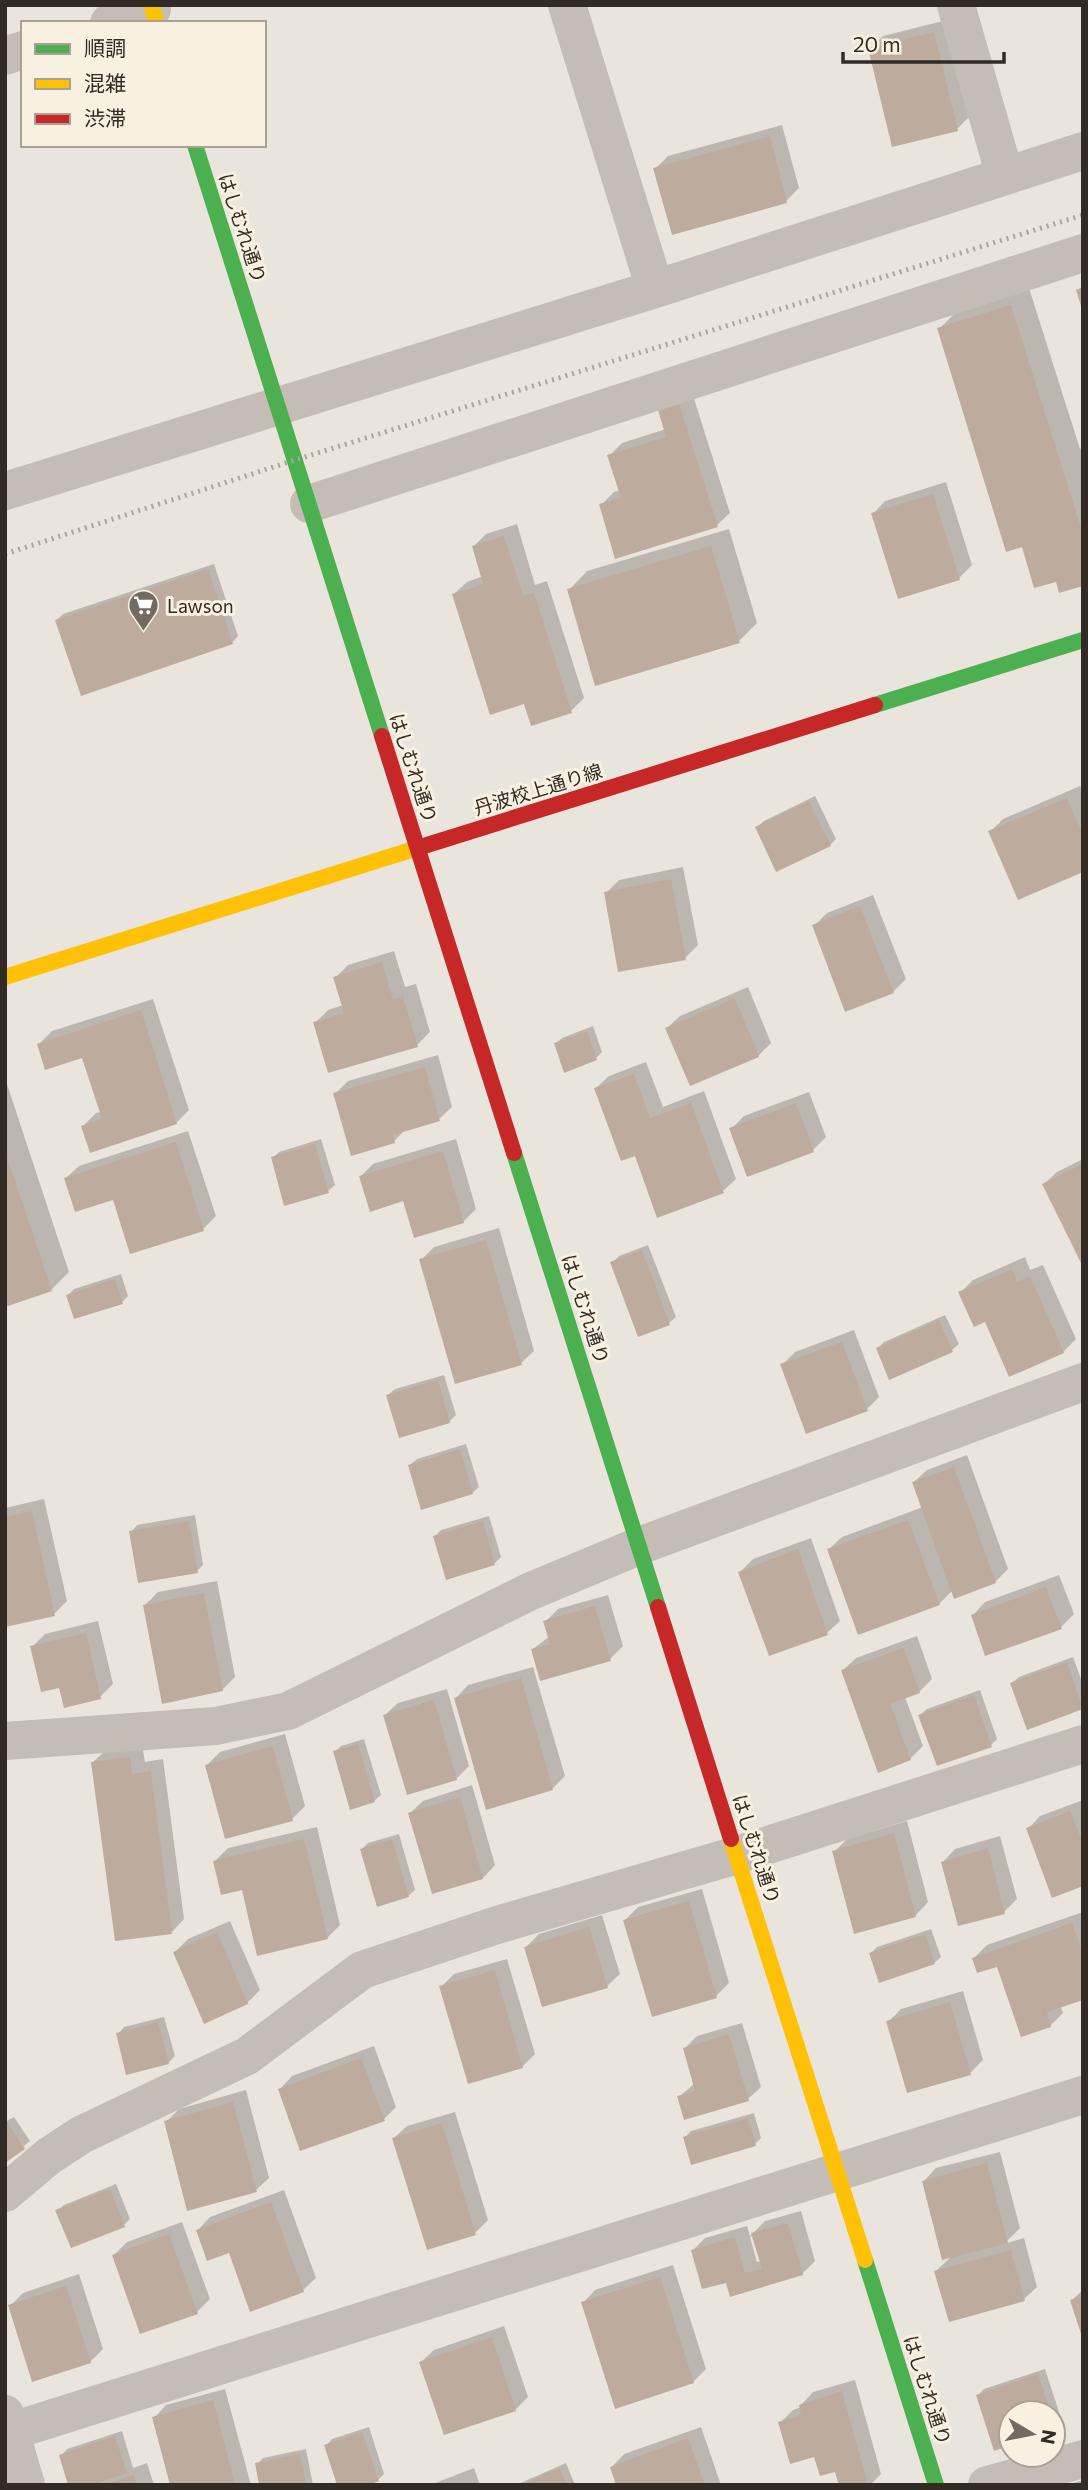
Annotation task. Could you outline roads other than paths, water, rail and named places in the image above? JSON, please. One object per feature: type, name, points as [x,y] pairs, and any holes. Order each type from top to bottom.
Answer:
[{"type":"street","points":[[567,5],[655,289]]},
{"type":"street","points":[[956,5],[1005,176]]},
{"type":"street","points":[[117,21],[153,12]]},
{"type":"street","name":"はしむれ通り","points":[[196,147],[936,2485]]},
{"type":"street","points":[[5,491],[655,289],[1083,151]]},
{"type":"street","points":[[309,504],[1083,253]]},
{"type":"street","name":"丹波校上通り線","points":[[5,977],[1083,640]]},
{"type":"street","points":[[5,1741],[216,1726],[288,1711],[531,1591],[639,1546],[1083,1382]]},
{"type":"street","points":[[5,2193],[49,2156],[82,2135],[247,2056],[362,1969],[1083,1744]]},
{"type":"street","points":[[26,2485],[7,2426],[838,2173],[1083,2095]]},
{"type":"street","points":[[987,2485],[1083,2459]]},
{"type":"railway","points":[[5,554],[295,460],[1083,215]]},
{"type":"place","name":"Lawson","points":[[144,632]]}]
